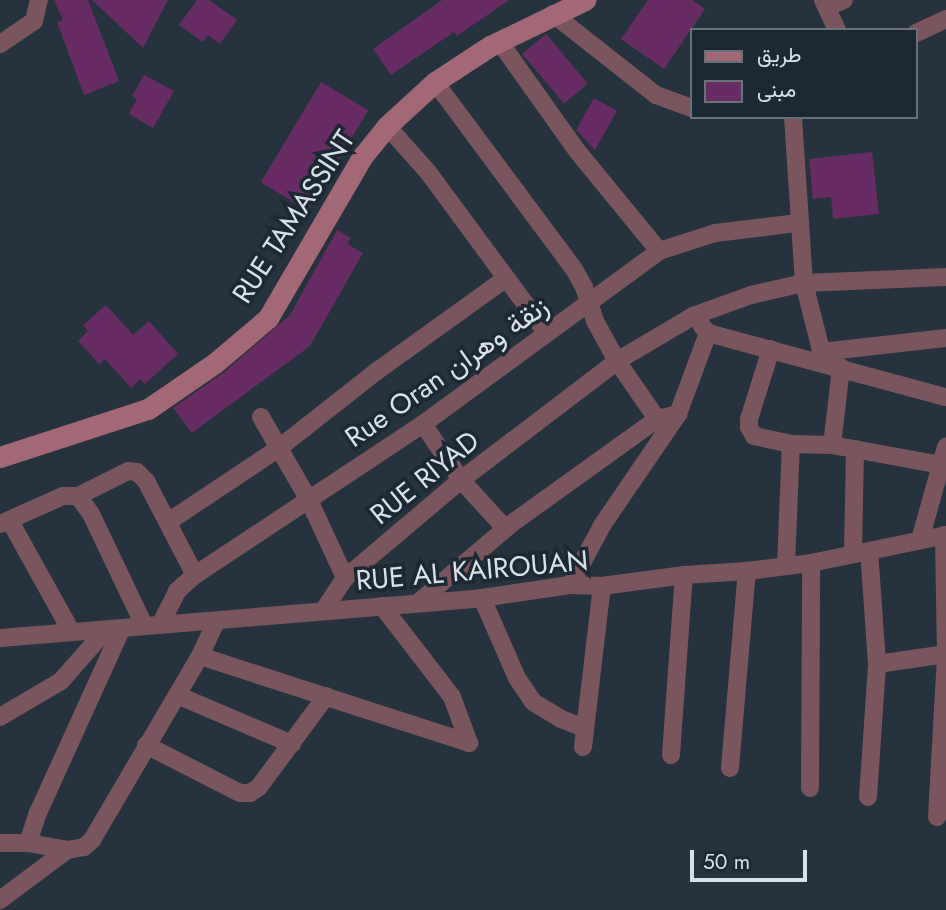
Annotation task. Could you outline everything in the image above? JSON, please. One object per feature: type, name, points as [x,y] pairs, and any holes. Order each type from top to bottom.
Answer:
[{"type":"main road","name":"RUE TAMASSINT","points":[[0,457],[148,409],[224,356],[268,317],[362,157],[387,126],[435,82],[499,41],[585,0]]},
{"type":"street","points":[[0,44],[34,21],[39,0]]},
{"type":"street","points":[[832,2],[837,28]]},
{"type":"street","points":[[553,14],[656,95],[690,107]]},
{"type":"street","points":[[918,32],[946,19]]},
{"type":"street","points":[[499,41],[578,152],[659,251]]},
{"type":"street","points":[[435,82],[574,269],[595,321],[617,361],[657,419]]},
{"type":"street","points":[[793,119],[804,283],[829,361],[832,445]]},
{"type":"street","points":[[387,126],[428,172],[546,332]]},
{"type":"street","name":"Rue Oran زنقة وهران","points":[[152,625],[177,591],[195,575],[423,424],[659,251],[715,233],[798,223]]},
{"type":"street","name":"RUE RIYAD","points":[[324,610],[345,578],[461,480],[617,361],[693,316],[751,295],[804,283],[946,276]]},
{"type":"street","points":[[168,522],[279,448],[505,279]]},
{"type":"street","points":[[693,316],[708,333],[829,361],[946,397]]},
{"type":"street","points":[[570,585],[603,524],[678,414],[708,333]]},
{"type":"street","points":[[829,361],[946,338]]},
{"type":"street","points":[[771,349],[748,427],[754,436],[791,444],[832,445],[943,466]]},
{"type":"street","points":[[420,601],[505,528],[657,419],[678,414]]},
{"type":"street","points":[[261,417],[309,500],[345,578]]},
{"type":"street","points":[[423,424],[461,480],[505,528]]},
{"type":"street","points":[[786,566],[791,444]]},
{"type":"street","points":[[920,540],[943,466],[946,447]]},
{"type":"street","points":[[855,449],[861,553],[877,664],[868,797]]},
{"type":"street","points":[[71,631],[5,522],[64,496],[78,496],[128,471],[137,472],[146,481],[195,575]]},
{"type":"street","points":[[78,496],[152,625]]},
{"type":"street","points":[[937,817],[946,654],[945,535]]},
{"type":"street","name":"RUE AL KAIROUAN","points":[[0,638],[216,622],[420,601],[482,598],[570,585],[602,586],[684,575],[747,571],[811,563],[945,535]]},
{"type":"street","points":[[810,788],[811,563]]},
{"type":"street","points":[[730,768],[747,571]]},
{"type":"street","points":[[671,755],[684,575]]},
{"type":"street","points":[[583,747],[602,586]]},
{"type":"street","points":[[482,598],[517,678],[533,702],[553,715],[585,728]]},
{"type":"street","points":[[200,656],[469,743],[452,697],[382,606]]},
{"type":"street","points":[[0,843],[28,843],[67,850],[84,847],[92,840],[200,656],[216,622]]},
{"type":"street","points":[[0,717],[61,681],[113,630]]},
{"type":"street","points":[[28,843],[113,630]]},
{"type":"street","points":[[877,664],[946,654]]},
{"type":"street","points":[[177,695],[292,744]]},
{"type":"street","points":[[146,745],[240,793],[250,793],[292,744],[326,696]]},
{"type":"street","points":[[0,900],[67,850]]},
{"type":"building","points":[[54,0],[88,0],[119,81],[84,95],[57,22],[63,20]]},
{"type":"building","points":[[92,0],[168,0],[143,48]]},
{"type":"building","points":[[197,0],[209,0],[237,20],[220,44],[208,35],[203,42],[179,25]]},
{"type":"building","points":[[442,0],[509,0],[457,36],[454,32],[391,75],[373,49]]},
{"type":"building","points":[[648,0],[692,0],[705,9],[664,69],[621,39]]},
{"type":"building","points":[[546,34],[588,84],[564,104],[522,54]]},
{"type":"building","points":[[144,75],[174,91],[153,128],[129,114],[137,99],[132,96]]},
{"type":"building","points":[[321,82],[368,110],[308,211],[261,182]]},
{"type":"building","points":[[594,98],[617,111],[595,150],[576,130]]},
{"type":"building","points":[[872,152],[879,214],[833,219],[831,197],[813,199],[809,159]]},
{"type":"building","points":[[337,230],[351,238],[347,244],[363,253],[310,346],[192,433],[173,408],[223,373],[290,315]]},
{"type":"building","points":[[106,305],[133,335],[149,321],[178,354],[145,384],[140,379],[131,388],[105,359],[99,364],[78,341],[88,331],[83,325]]}]
